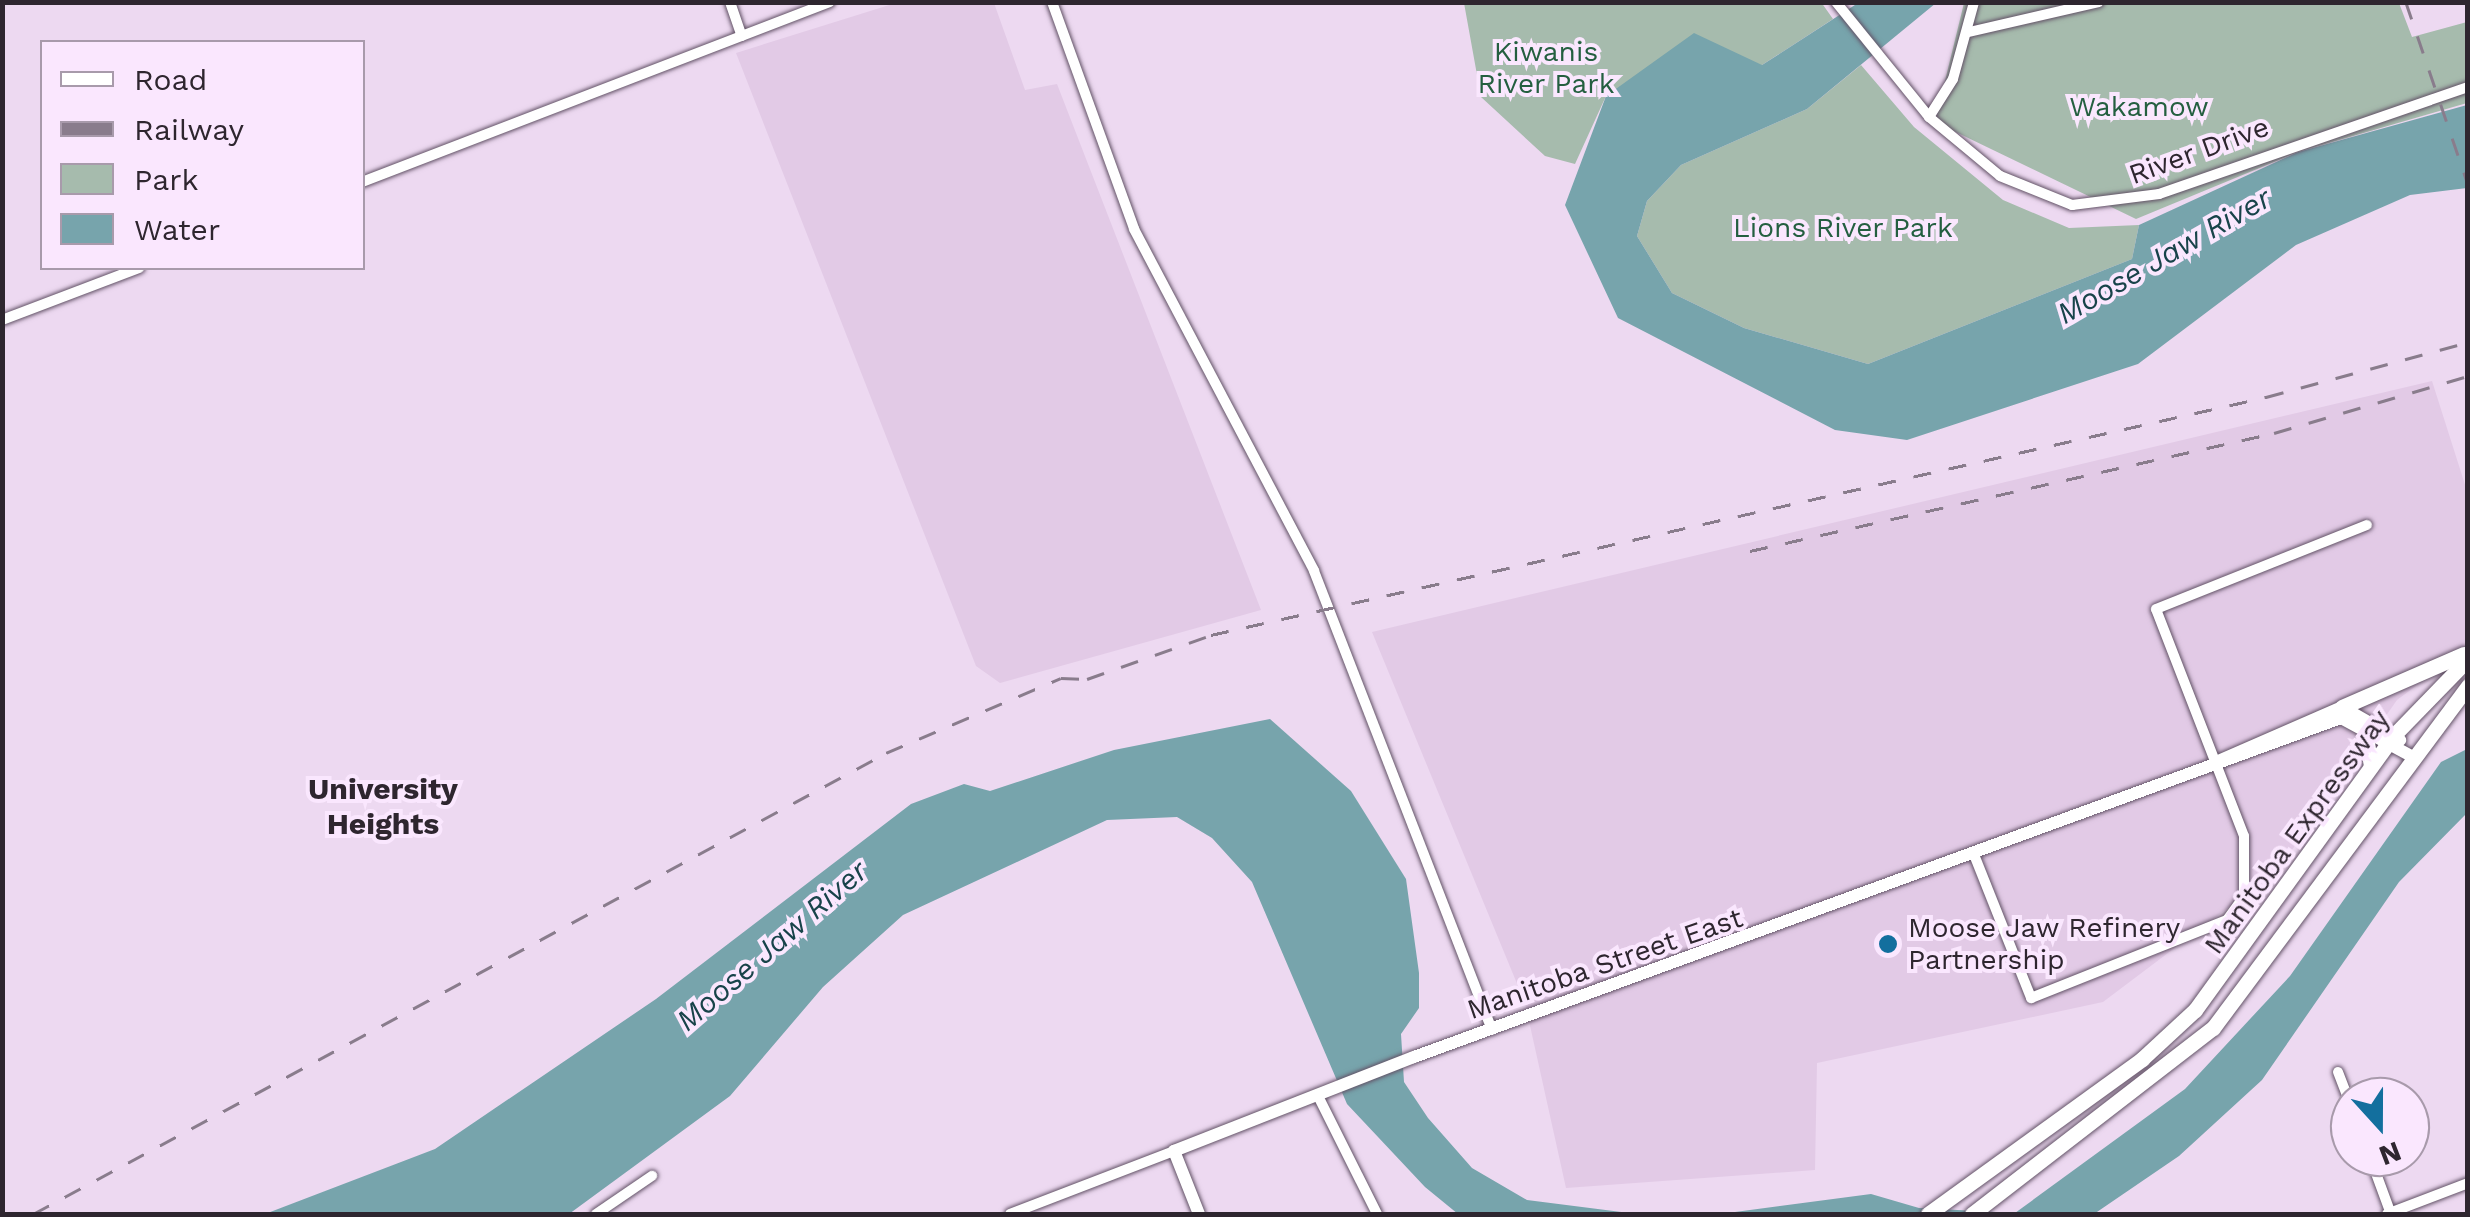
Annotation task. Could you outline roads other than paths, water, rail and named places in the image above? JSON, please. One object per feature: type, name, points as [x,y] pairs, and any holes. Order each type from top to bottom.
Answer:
[{"type":"main road","points":[[2342,706],[2468,656]]},
{"type":"main road","name":"Manitoba Expressway","points":[[1928,1214],[2195,1010],[2371,765],[2468,656]]},
{"type":"main road","name":"Manitoba Expressway","points":[[1972,1214],[2213,1028],[2468,686]]},
{"type":"main road","points":[[2364,726],[2371,765]]},
{"type":"street","points":[[730,2],[742,36]]},
{"type":"street","points":[[365,181],[830,2]]},
{"type":"street","points":[[1052,2],[1134,229],[1314,572],[1492,1030]]},
{"type":"street","points":[[1929,117],[1969,32],[1974,2]]},
{"type":"street","points":[[1969,32],[2099,2]]},
{"type":"street","name":"River Drive","points":[[1838,6],[1872,56],[1929,117],[2000,176],[2072,205],[2107,207],[2468,87]]},
{"type":"street","points":[[2,320],[133,270]]},
{"type":"street","points":[[1974,857],[2032,998],[2085,983],[2227,920],[2244,897],[2244,836],[2156,609],[2367,525]]},
{"type":"street","points":[[2342,706],[2415,758]]},
{"type":"street","name":"Manitoba Street East","points":[[1010,1214],[1414,1057],[1974,857],[2342,706]]},
{"type":"street","name":"Manitoba Street East","points":[[2215,760],[2341,718],[2364,726]]},
{"type":"street","points":[[2364,726],[2392,738]]},
{"type":"street","points":[[2338,1072],[2340,1077]]},
{"type":"street","points":[[1325,1094],[1377,1214]]},
{"type":"street","points":[[1174,1151],[1199,1214]]},
{"type":"street","points":[[596,1214],[652,1176]]},
{"type":"street","points":[[2377,1177],[2390,1214],[2468,1183]]},
{"type":"water","name":"Moose Jaw River","points":[[1858,3],[1936,3],[1807,109],[1681,165],[1647,201],[1637,236],[1672,293],[1744,328],[1868,364],[2132,259],[2139,225],[2298,152],[2467,105],[2467,188],[2410,195],[2296,245],[2138,364],[1907,440],[1835,430],[1618,318],[1565,205],[1606,96],[1694,33],[1762,65]]},
{"type":"water","name":"Moose Jaw River","points":[[1270,719],[1351,791],[1406,879],[1419,973],[1419,1008],[1401,1034],[1404,1082],[1428,1118],[1472,1168],[1527,1200],[1637,1214],[1458,1214],[1425,1187],[1347,1104],[1252,882],[1212,838],[1177,817],[1107,820],[903,915],[823,987],[730,1096],[569,1214],[265,1214],[435,1149],[656,999],[911,804],[964,784],[990,791],[1114,750]]},
{"type":"water","points":[[2467,749],[2467,813],[2399,882],[2262,1080],[2179,1156],[2094,1214],[1720,1214],[1871,1194],[1919,1208],[2015,1213],[2185,1089],[2290,976],[2441,762]]},
{"type":"railway","points":[[2406,2],[2468,184]]},
{"type":"railway","points":[[33,1214],[886,753],[1061,678],[1087,679],[1211,635],[2266,397],[2468,342]]},
{"type":"railway","points":[[1750,551],[2274,433],[2468,376]]},
{"type":"place","name":"Moose Jaw Refinery Partnership","points":[[1888,944]]},
{"type":"district","name":"University Heights","points":[[383,806]]},
{"type":"park label","name":"Kiwanis River Park","points":[[1546,68]]},
{"type":"park label","name":"Wakamow","points":[[2139,107]]},
{"type":"park label","name":"Lions River Park","points":[[1843,228]]}]
